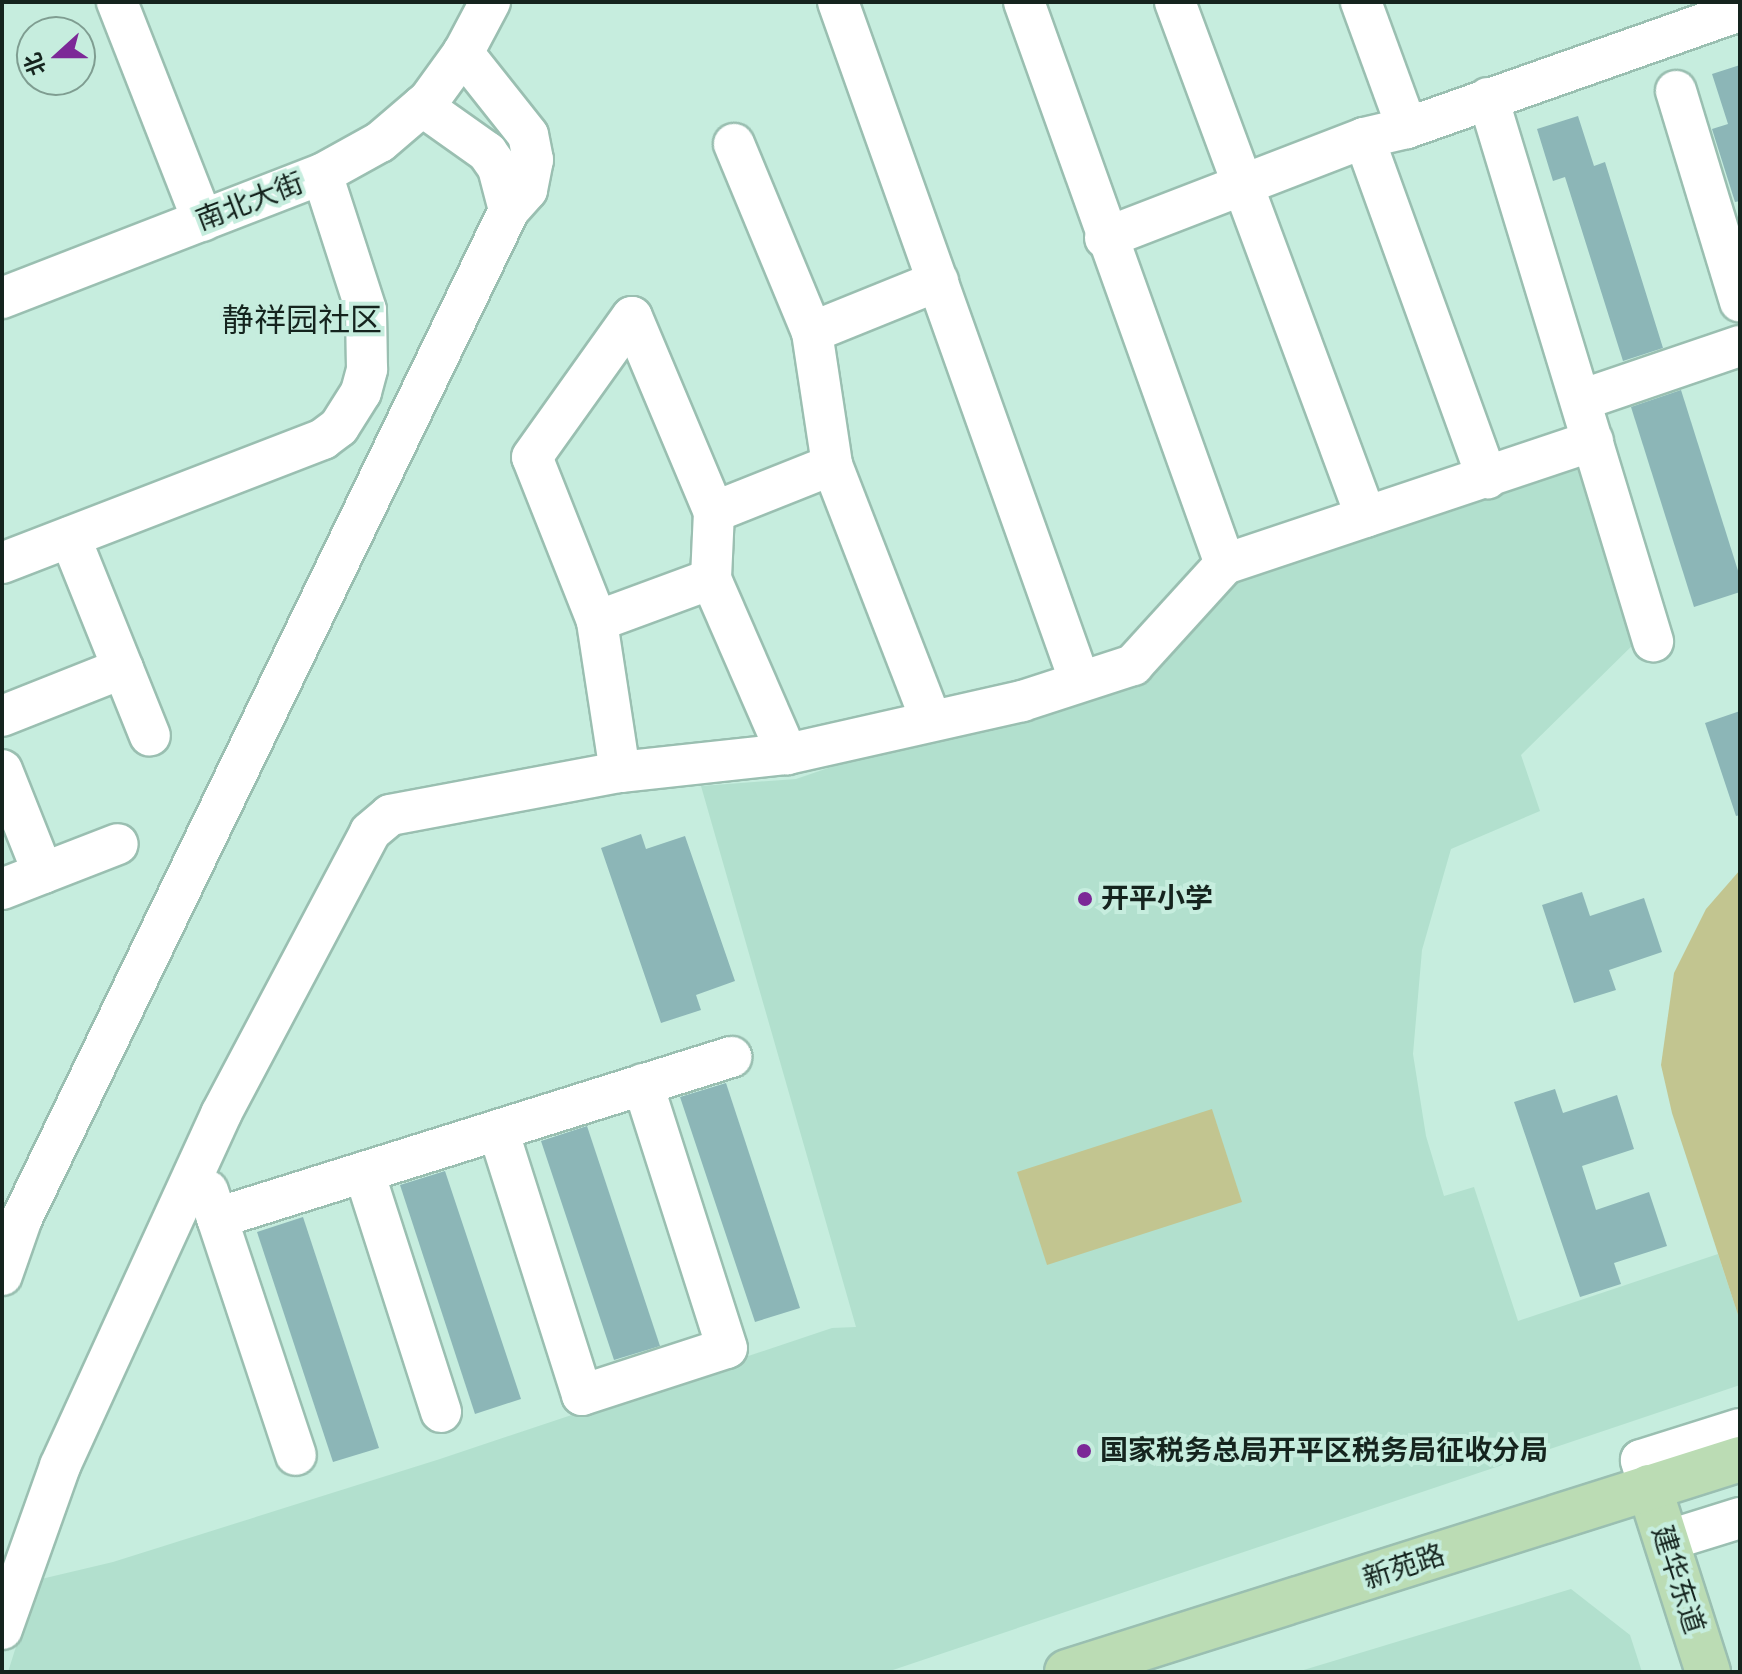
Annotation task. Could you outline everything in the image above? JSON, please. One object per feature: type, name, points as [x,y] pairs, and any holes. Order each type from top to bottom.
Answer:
[{"type":"main road","name":"新苑路","points":[[1067,1672],[1658,1514],[1740,1459]]},
{"type":"main road","name":"新苑路","points":[[1166,1672],[1740,1488]]},
{"type":"main road","name":"建华东道","points":[[1658,1514],[1708,1672]]},
{"type":"street","points":[[117,2],[203,221]]},
{"type":"street","name":"南北大街","points":[[2,298],[322,174],[380,142],[422,106],[463,53],[490,2]]},
{"type":"street","points":[[838,2],[1079,679]]},
{"type":"street","points":[[1024,2],[1105,238],[1225,564]]},
{"type":"street","points":[[1175,2],[1245,183],[1366,517]]},
{"type":"street","points":[[1361,2],[1407,128]]},
{"type":"street","points":[[1105,238],[1364,138],[1407,128],[1740,11]]},
{"type":"street","points":[[2,1275],[29,1204],[509,210],[527,190],[533,160],[528,135],[463,53]]},
{"type":"street","points":[[1676,91],[1740,302]]},
{"type":"street","points":[[1488,98],[1653,641]]},
{"type":"street","points":[[422,106],[487,152],[498,168],[509,210]]},
{"type":"street","points":[[1364,138],[1487,478]]},
{"type":"street","points":[[734,144],[812,332],[832,465],[930,718]]},
{"type":"street","points":[[2,563],[323,439],[352,412],[367,369],[366,310],[322,174]]},
{"type":"street","points":[[812,332],[938,281]]},
{"type":"street","points":[[620,772],[597,621],[532,457],[632,317],[714,512],[711,579],[787,754]]},
{"type":"street","points":[[1581,400],[1740,346]]},
{"type":"street","points":[[2,1629],[60,1466],[199,1165],[370,832],[390,815],[620,772],[787,754],[930,718],[1022,701],[1079,679],[1133,665],[1225,564],[1593,441]]},
{"type":"street","points":[[714,512],[832,465]]},
{"type":"street","points":[[70,537],[150,736]]},
{"type":"street","points":[[597,621],[711,579]]},
{"type":"street","points":[[2,716],[123,668]]},
{"type":"street","points":[[2,770],[43,873]]},
{"type":"street","points":[[2,889],[118,844]]},
{"type":"street","points":[[217,1218],[731,1057]]},
{"type":"street","points":[[498,1130],[582,1395],[727,1348],[643,1084]]},
{"type":"street","points":[[199,1165],[296,1455]]},
{"type":"street","points":[[364,1172],[441,1412]]},
{"type":"street","points":[[1740,1429],[1641,1460],[1658,1514],[1740,1518]]},
{"type":"shaded area","points":[[1584,457],[1641,637],[1521,755],[1540,811],[1451,849],[1422,950],[1413,1054],[1426,1136],[1444,1196],[1474,1187],[1518,1321],[1718,1254],[1740,1321],[1740,1385],[887,1672],[8,1672],[37,1580],[113,1562],[440,1459],[832,1328],[856,1327],[701,786],[796,779],[1156,656],[1238,574]]},
{"type":"shaded area","points":[[1740,870],[1740,1321],[1672,1113],[1661,1065],[1674,973],[1706,909]]},
{"type":"shaded area","points":[[1212,1109],[1242,1202],[1047,1265],[1017,1172]]},
{"type":"shaded area","points":[[1571,1589],[1630,1635],[1642,1672],[1297,1672]]},
{"type":"building","points":[[1740,65],[1740,201],[1735,202],[1712,129],[1728,124],[1712,74]]},
{"type":"building","points":[[1578,116],[1594,166],[1605,162],[1663,348],[1623,361],[1565,177],[1553,181],[1537,129]]},
{"type":"building","points":[[1681,390],[1740,577],[1740,592],[1694,607],[1631,407]]},
{"type":"building","points":[[1740,711],[1740,815],[1736,816],[1705,723]]},
{"type":"building","points":[[641,834],[646,849],[685,836],[735,981],[696,995],[701,1010],[661,1023],[601,848]]},
{"type":"building","points":[[1582,892],[1590,916],[1644,898],[1662,952],[1609,970],[1616,990],[1574,1003],[1542,905]]},
{"type":"building","points":[[726,1083],[800,1308],[755,1322],[680,1097]]},
{"type":"building","points":[[1555,1089],[1563,1113],[1617,1095],[1634,1149],[1582,1166],[1596,1210],[1649,1192],[1667,1246],[1614,1263],[1621,1284],[1580,1297],[1514,1102]]},
{"type":"building","points":[[587,1126],[660,1346],[614,1360],[541,1141]]},
{"type":"building","points":[[445,1171],[521,1399],[475,1414],[400,1185]]},
{"type":"building","points":[[303,1217],[379,1448],[333,1462],[257,1232]]},
{"type":"place","name":"开平小学","points":[[1085,899]]},
{"type":"place","name":"国家税务总局开平区税务局征收分局","points":[[1084,1451]]},
{"type":"district","name":"静祥园社区","points":[[302,320]]}]
